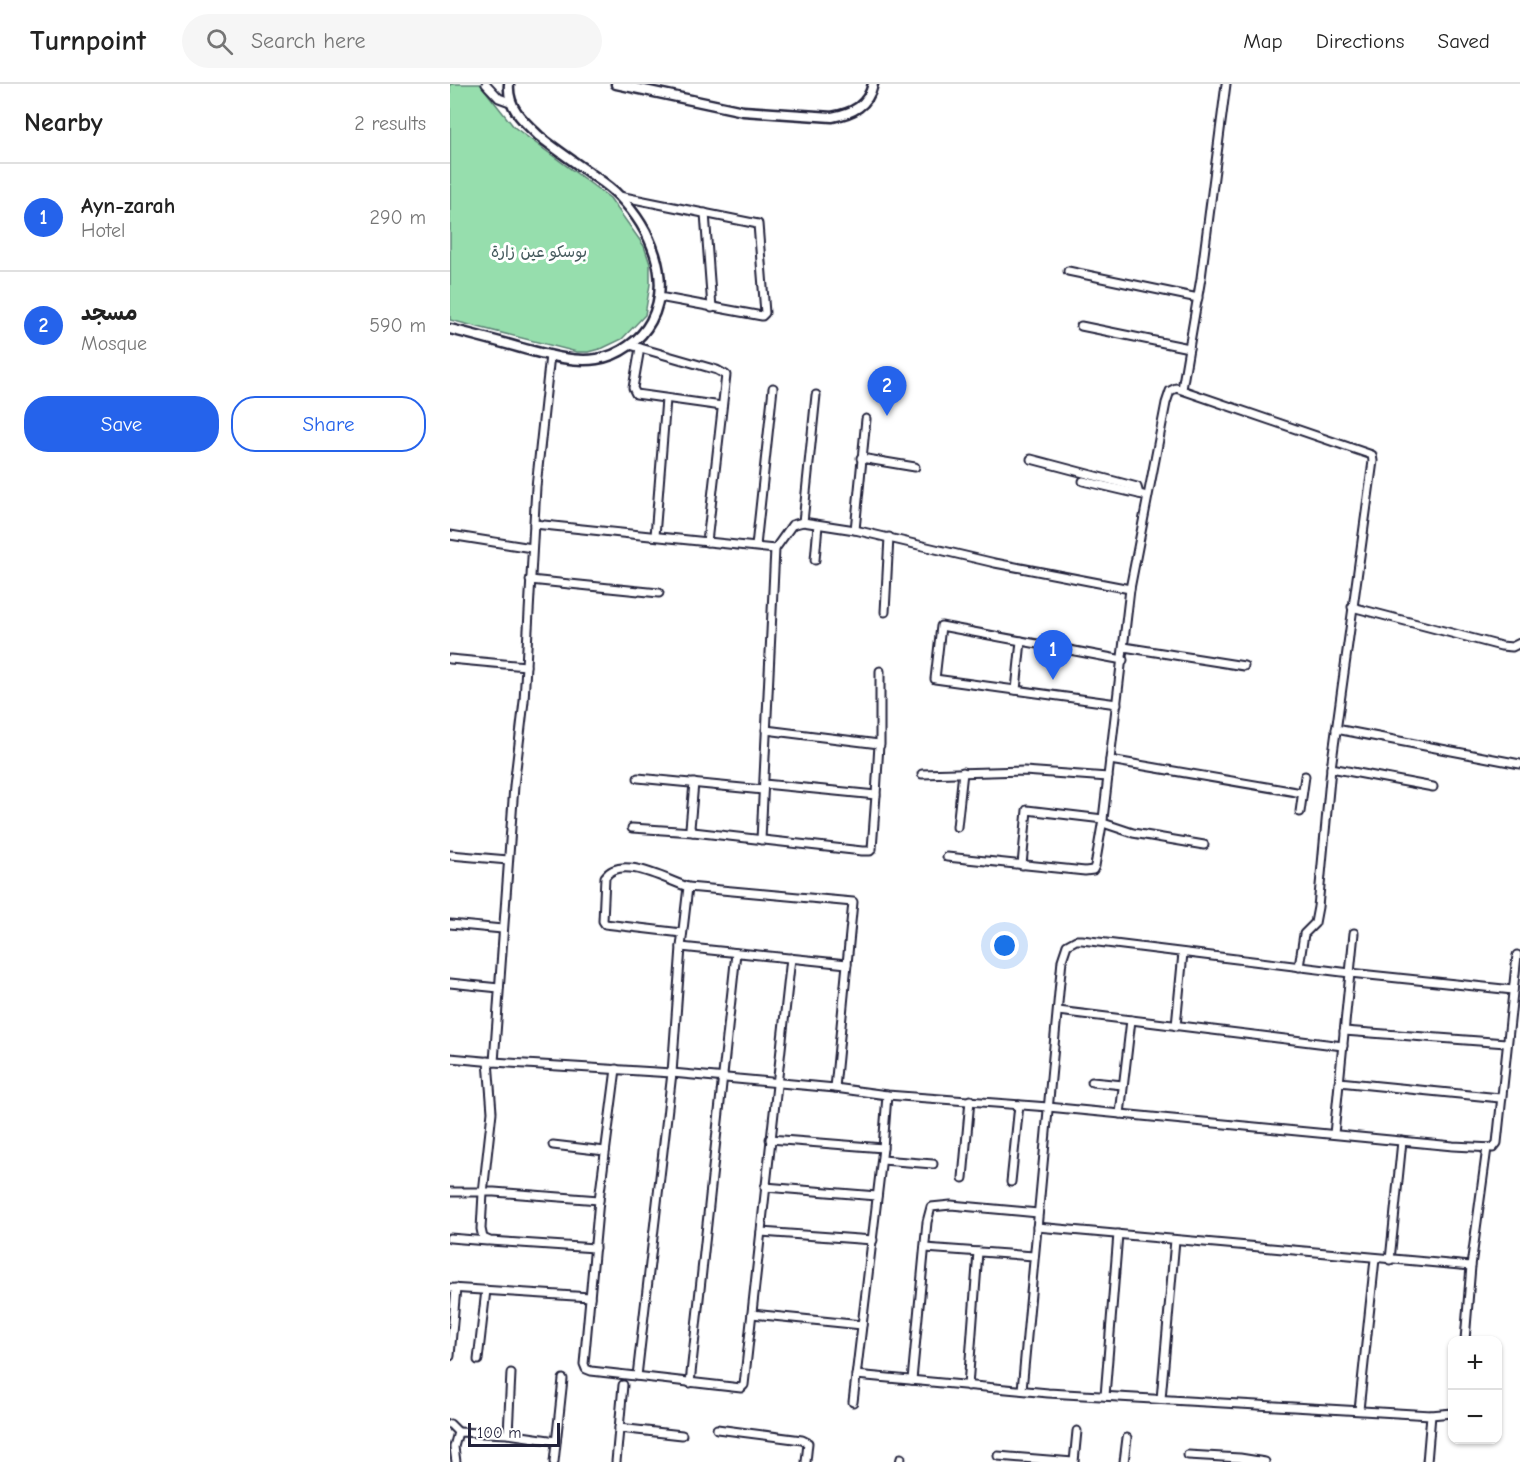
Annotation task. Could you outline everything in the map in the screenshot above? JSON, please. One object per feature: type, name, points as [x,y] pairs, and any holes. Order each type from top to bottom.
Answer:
[{"type":"main road","points":[[450,329],[569,359],[598,359],[613,355],[630,345],[645,331],[654,314],[659,297],[660,276],[654,250],[642,226],[619,195],[538,136],[520,117],[510,102],[508,84]]},
{"type":"main road","points":[[616,84],[743,111],[832,117],[859,109],[866,102],[873,84]]},
{"type":"street","points":[[486,84],[499,98],[510,102]]},
{"type":"street","points":[[1182,389],[1198,298],[1226,84]]},
{"type":"street","points":[[619,195],[758,224],[765,313],[762,316],[659,297]]},
{"type":"street","points":[[705,213],[712,308]]},
{"type":"street","points":[[1068,271],[1198,298]]},
{"type":"street","points":[[1081,326],[1189,348]]},
{"type":"street","points":[[630,345],[723,372],[727,378],[707,542]]},
{"type":"street","points":[[640,348],[634,392],[666,399],[722,406]]},
{"type":"street","points":[[487,1240],[481,1235],[483,1192],[492,1112],[491,1062],[525,666],[534,524],[550,355]]},
{"type":"street","points":[[756,546],[773,388]]},
{"type":"street","points":[[947,857],[1093,870],[1103,821],[1130,590],[1168,396],[1173,388],[1182,389],[1262,419],[1372,455],[1331,768],[1317,913],[1315,923],[1304,934],[1299,967]]},
{"type":"street","points":[[803,522],[816,395]]},
{"type":"street","points":[[655,536],[666,399]]},
{"type":"street","points":[[855,530],[866,419]]},
{"type":"street","points":[[861,458],[915,467]]},
{"type":"street","points":[[1031,459],[1132,485],[1137,487],[1139,494]]},
{"type":"street","points":[[1083,481],[1148,497]]},
{"type":"street","points":[[761,840],[775,549],[792,525],[803,522],[855,530],[986,561],[1130,590]]},
{"type":"street","points":[[534,524],[775,549]]},
{"type":"street","points":[[815,560],[818,525]]},
{"type":"street","points":[[450,535],[532,548]]},
{"type":"street","points":[[885,612],[889,537]]},
{"type":"street","points":[[530,580],[659,593]]},
{"type":"street","points":[[1352,607],[1501,646],[1512,647],[1520,643]]},
{"type":"street","points":[[1117,704],[935,679],[942,626],[1123,660]]},
{"type":"street","points":[[1016,690],[1021,641]]},
{"type":"street","points":[[1124,647],[1244,666]]},
{"type":"street","points":[[450,659],[525,666]]},
{"type":"street","points":[[632,828],[693,832],[870,851],[874,846],[880,745],[880,671]]},
{"type":"street","points":[[1336,729],[1520,764]]},
{"type":"street","points":[[766,730],[873,742],[880,745]]},
{"type":"street","points":[[1110,760],[1302,793]]},
{"type":"street","points":[[1331,768],[1433,787]]},
{"type":"street","points":[[922,774],[1024,771],[1108,777]]},
{"type":"street","points":[[957,826],[963,772]]},
{"type":"street","points":[[1299,812],[1305,776]]},
{"type":"street","points":[[638,778],[876,795]]},
{"type":"street","points":[[693,832],[690,828],[694,783]]},
{"type":"street","points":[[1022,865],[1027,810],[1103,821],[1132,833],[1204,845]]},
{"type":"street","points":[[450,855],[508,860]]},
{"type":"street","points":[[682,933],[605,924],[603,921],[605,877],[610,871],[629,866],[687,887],[850,900],[853,904],[835,1088]]},
{"type":"street","points":[[637,1376],[672,1073],[687,887]]},
{"type":"street","points":[[450,924],[502,929]]},
{"type":"street","points":[[1334,1134],[1354,933]]},
{"type":"street","points":[[1022,1390],[1064,951],[1071,942],[1082,940],[1350,973],[1513,990]]},
{"type":"street","points":[[681,947],[847,964]]},
{"type":"street","points":[[1176,1026],[1183,952]]},
{"type":"street","points":[[690,1383],[736,953]]},
{"type":"street","points":[[450,1058],[672,1073],[887,1095],[970,1100],[1493,1148],[1496,1145],[1517,956]]},
{"type":"street","points":[[616,1070],[599,1200],[584,1364],[586,1369],[741,1388],[744,1385],[791,958]]},
{"type":"street","points":[[450,983],[499,988]]},
{"type":"street","points":[[1058,1011],[1343,1046]]},
{"type":"street","points":[[1120,1114],[1131,1020]]},
{"type":"street","points":[[1344,1031],[1506,1043]]},
{"type":"street","points":[[1092,1082],[1123,1085]]},
{"type":"street","points":[[1339,1082],[1500,1098]]},
{"type":"street","points":[[853,1402],[882,1160],[887,1095]]},
{"type":"street","points":[[963,1178],[970,1100]]},
{"type":"street","points":[[1011,1182],[1019,1105]]},
{"type":"street","points":[[770,1139],[883,1148]]},
{"type":"street","points":[[1390,1260],[1402,1141]]},
{"type":"street","points":[[553,1144],[606,1151]]},
{"type":"street","points":[[1465,1336],[1487,1148]]},
{"type":"street","points":[[882,1160],[933,1164]]},
{"type":"street","points":[[765,1187],[877,1196]]},
{"type":"street","points":[[450,1192],[599,1200]]},
{"type":"street","points":[[912,1380],[929,1211],[935,1205],[1038,1213]]},
{"type":"street","points":[[1037,1227],[1472,1266]]},
{"type":"street","points":[[760,1232],[873,1240]]},
{"type":"street","points":[[1105,1396],[1118,1234]]},
{"type":"street","points":[[450,1238],[595,1248]]},
{"type":"street","points":[[1161,1399],[1176,1240]]},
{"type":"street","points":[[925,1248],[1034,1256]]},
{"type":"street","points":[[968,1386],[978,1252]]},
{"type":"street","points":[[1359,1410],[1375,1258]]},
{"type":"street","points":[[450,1356],[453,1288],[590,1297]]},
{"type":"street","points":[[478,1360],[486,1290]]},
{"type":"street","points":[[752,1314],[862,1325]]},
{"type":"street","points":[[508,1434],[511,1373]]},
{"type":"street","points":[[856,1375],[1105,1396],[1431,1415],[1448,1413]]},
{"type":"street","points":[[554,1462],[563,1379]]},
{"type":"street","points":[[616,1462],[623,1385]]},
{"type":"street","points":[[1427,1462],[1431,1415]]},
{"type":"street","points":[[450,1424],[458,1432],[508,1434],[556,1441]]},
{"type":"street","points":[[619,1428],[682,1435]]},
{"type":"street","points":[[717,1429],[802,1440],[808,1443],[806,1462]]},
{"type":"street","points":[[998,1456],[1073,1462],[1077,1431]]},
{"type":"street","points":[[456,1462],[454,1447],[458,1432]]},
{"type":"street","points":[[1124,1462],[1127,1438]]},
{"type":"street","points":[[1188,1455],[1265,1462]]},
{"type":"green space","name":"بوسكو عين زارة","points":[[450,84],[480,84],[514,127],[610,198],[644,246],[650,264],[650,284],[645,315],[622,339],[603,348],[577,352],[450,320]]},
{"type":"place","name":"مسجد","points":[[887,416]]},
{"type":"place","name":"Ayn-zarah","points":[[1053,680]]}]
